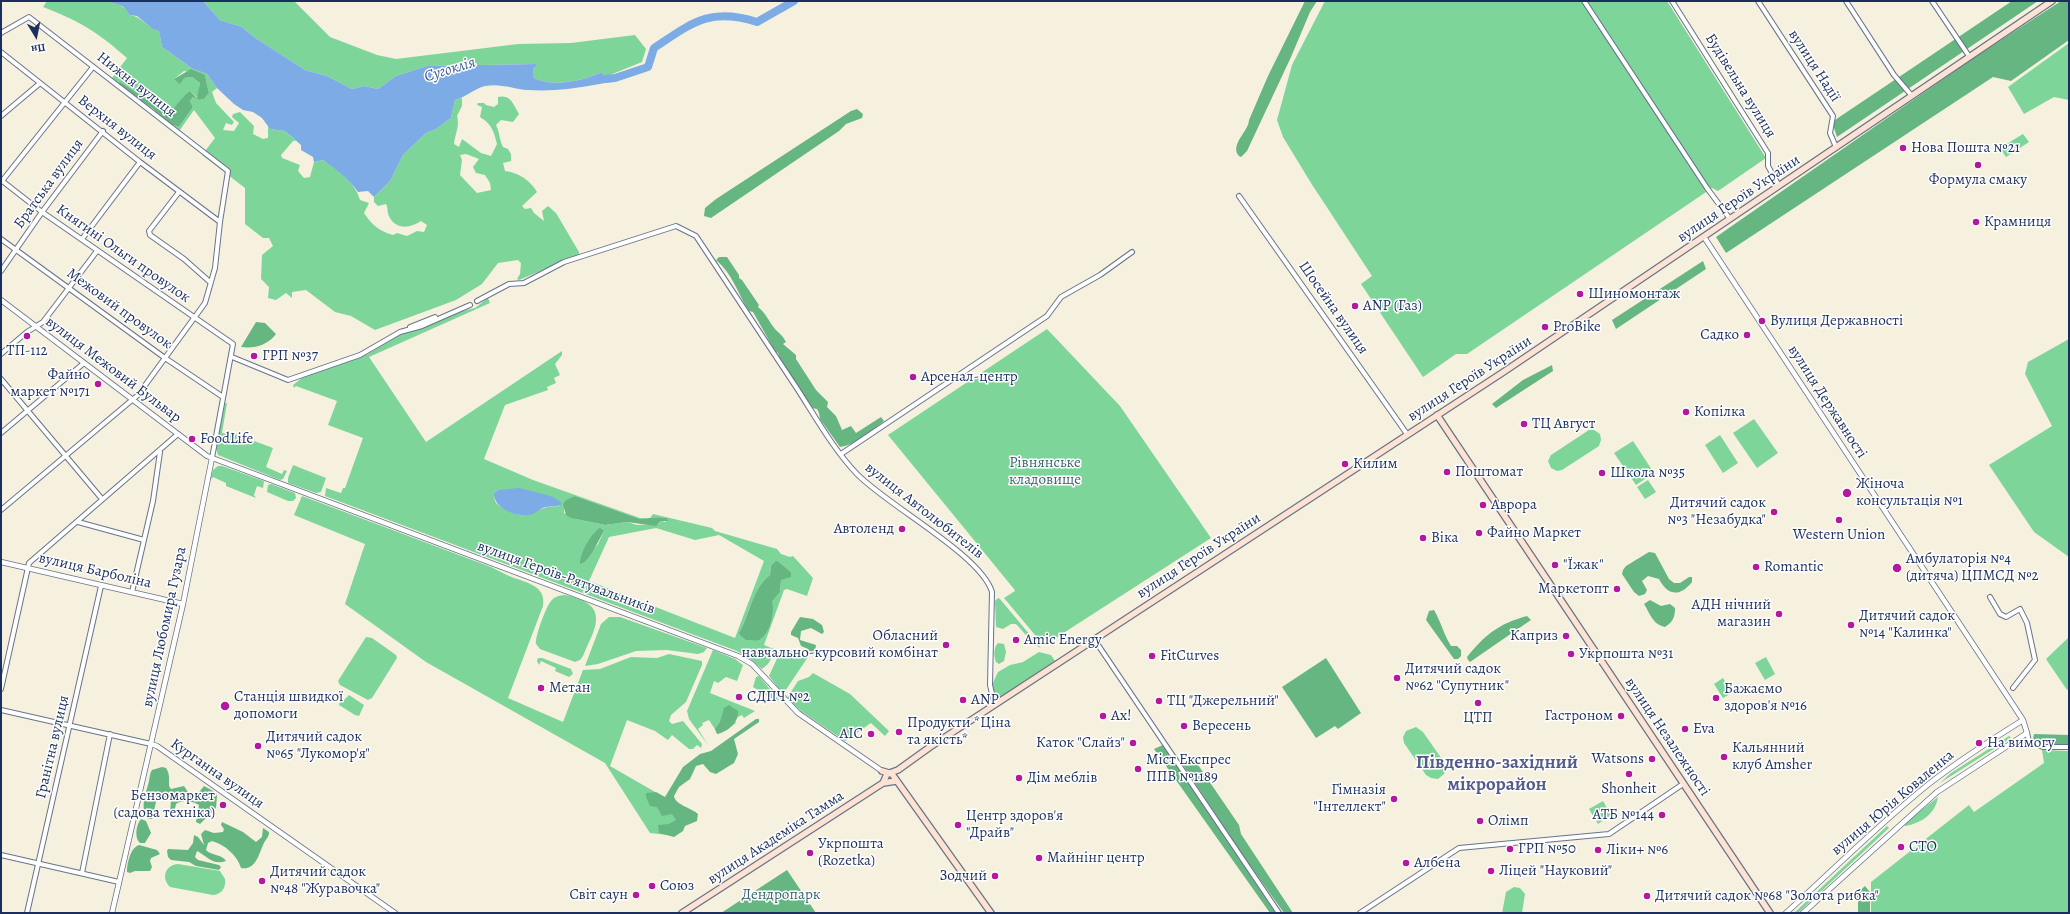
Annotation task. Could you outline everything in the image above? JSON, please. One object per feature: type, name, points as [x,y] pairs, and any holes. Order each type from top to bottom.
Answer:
[{"type":"main road","name":"вулиця Героїв України","points":[[889,777],[997,703],[1437,415],[1704,237],[2052,1]]},
{"type":"main road","name":"вулиця Незалежності","points":[[1437,415],[1770,913]]},
{"type":"main road","name":"вулиця Академіка Тамма","points":[[682,913],[889,777]]},
{"type":"main road","name":"вулиця Героїв-Рятувальників","points":[[889,777],[991,913]]},
{"type":"street","points":[[1584,1],[1703,182],[1730,219]]},
{"type":"street","name":"Будівельна вулиця","points":[[1672,1],[1768,153],[1768,166],[1779,186]]},
{"type":"street","name":"вулиця Надії","points":[[1758,1],[1833,116],[1830,133],[1836,147]]},
{"type":"street","points":[[1846,1],[1894,75],[1912,96]]},
{"type":"street","points":[[1932,1],[1969,56]]},
{"type":"street","name":"Нижня вулиця","points":[[1,33],[28,17],[228,171],[220,222]]},
{"type":"street","name":"Верхня вулиця","points":[[1,52],[39,84],[220,222]]},
{"type":"street","points":[[2,181],[93,67]]},
{"type":"street","points":[[1,116],[39,84]]},
{"type":"street","name":"Братська вулиця","points":[[1,271],[42,212],[103,132]]},
{"type":"street","points":[[82,238],[140,162]]},
{"type":"street","name":"Княгині Ольги провулок","points":[[2,181],[42,212],[82,238],[97,251],[233,344]]},
{"type":"street","points":[[179,192],[149,230],[150,234],[184,259],[210,282]]},
{"type":"street","name":"Шосейна вулиця","points":[[1239,196],[1407,434]]},
{"type":"street","points":[[1,510],[138,395],[205,303],[215,268],[220,222]]},
{"type":"street","name":"вулиця Автолюбителів","points":[[477,302],[509,284],[524,283],[564,262],[658,230],[676,226],[696,236],[841,454],[856,474],[878,494],[950,545],[990,582],[992,592],[990,685],[993,698],[997,703]]},
{"type":"street","name":"вулиця Державності","points":[[1704,237],[2023,720],[2028,733]]},
{"type":"street","name":"Межовий провулок","points":[[1,239],[70,287],[165,358],[223,397]]},
{"type":"street","points":[[1,354],[42,322],[97,251]]},
{"type":"street","points":[[841,454],[1047,316],[1061,297],[1100,275],[1132,252]]},
{"type":"street","name":"вулиця Межовий Бульвар","points":[[1,300],[212,458]]},
{"type":"street","points":[[232,357],[288,380],[360,355],[400,332],[422,326],[470,305]]},
{"type":"street","name":"вулиця Любомира Гузара","points":[[112,913],[183,604],[232,357],[233,344]]},
{"type":"street","points":[[1,433],[84,363]]},
{"type":"street","points":[[1,379],[102,500]]},
{"type":"street","points":[[1,689],[29,569],[29,563],[178,434]]},
{"type":"street","points":[[132,592],[153,501],[160,451]]},
{"type":"street","name":"вулиця Героїв-Рятувальників","points":[[212,458],[738,656],[752,664],[798,713],[889,777]]},
{"type":"street","points":[[78,522],[144,540]]},
{"type":"street","name":"вулиця Барболіна","points":[[1,562],[183,604]]},
{"type":"street","name":"Гранітна вулиця","points":[[27,913],[102,586]]},
{"type":"street","points":[[1990,597],[2000,614],[2006,617],[2020,609],[2027,623],[2035,660],[2013,688]]},
{"type":"street","points":[[1094,639],[1279,913]]},
{"type":"street","name":"Курганна вулиця","points":[[1,710],[157,746],[396,913]]},
{"type":"street","name":"вулиця Юрія Коваленка","points":[[1786,913],[1930,783],[1970,754],[2023,720]]},
{"type":"street","points":[[2028,733],[2029,741],[2043,747],[2069,748]]},
{"type":"street","name":"вулиця Юрія Коваленка","points":[[1803,913],[1937,792],[2028,733]]},
{"type":"street","points":[[82,873],[110,734]]},
{"type":"street","points":[[1360,913],[1459,848],[1609,834],[1683,784]]},
{"type":"street","points":[[1,855],[119,882]]},
{"type":"green space","points":[[47,1],[116,2],[127,10],[129,15],[137,17],[159,31],[162,47],[193,69],[207,74],[217,88],[212,92],[216,103],[234,122],[232,125],[226,123],[223,130],[234,131],[239,123],[232,117],[233,114],[240,112],[254,126],[253,134],[263,139],[268,138],[268,126],[270,129],[285,131],[296,141],[293,141],[281,155],[282,158],[300,165],[298,171],[304,178],[310,177],[314,162],[323,160],[329,164],[350,182],[360,200],[369,203],[364,213],[370,221],[384,232],[393,235],[397,233],[407,236],[417,231],[424,232],[427,225],[421,221],[404,227],[396,225],[388,214],[386,204],[378,206],[374,202],[374,197],[390,181],[403,155],[426,133],[436,129],[451,118],[455,100],[462,98],[462,106],[457,116],[458,127],[454,144],[459,147],[462,139],[481,153],[491,156],[497,144],[496,140],[490,125],[480,117],[482,107],[477,105],[478,103],[484,103],[494,107],[498,104],[498,97],[502,96],[509,98],[519,114],[513,122],[501,120],[496,125],[503,147],[508,149],[511,154],[511,161],[503,163],[505,171],[519,175],[531,184],[537,192],[522,206],[525,209],[531,208],[534,213],[544,221],[542,211],[548,206],[556,213],[579,252],[579,255],[519,280],[517,279],[520,274],[521,263],[518,260],[498,263],[482,284],[456,300],[375,330],[351,316],[335,312],[306,290],[292,292],[292,298],[286,293],[276,300],[268,298],[269,287],[261,279],[262,255],[273,246],[269,238],[263,238],[245,224],[245,188],[202,155],[215,138],[194,110],[177,134],[109,82],[127,58],[107,41],[88,28],[78,22],[43,7]],"holes":[[[184,71],[205,75],[209,93],[204,99],[199,100],[193,97],[190,101],[193,107],[179,127],[170,124],[120,82],[154,103],[168,116],[190,91],[198,98],[200,83],[192,77],[174,79]],[[466,154],[479,159],[473,167],[476,173],[485,175],[490,183],[491,190],[477,193],[460,175],[462,160],[460,155]]]},
{"type":"green space","points":[[203,1],[294,1],[330,37],[377,55],[396,59],[518,44],[571,43],[635,35],[646,49],[642,62],[605,77],[602,72],[586,78],[557,83],[540,80],[533,77],[533,69],[536,64],[427,66],[396,76],[378,89],[364,86],[352,89],[327,76],[305,70],[254,37],[242,27],[220,20]]},
{"type":"green space","points":[[1305,1],[1317,1],[1310,12],[1291,57],[1247,151],[1241,157],[1237,152],[1236,147],[1246,129],[1268,76]]},
{"type":"green space","points":[[1325,1],[1667,1],[1766,158],[1718,191],[1712,188],[1467,354],[1456,354],[1423,377],[1361,284],[1372,276],[1311,183],[1283,137],[1277,120],[1292,65]]},
{"type":"green space","points":[[2012,1],[2038,1],[1837,137],[1832,122]]},
{"type":"green space","points":[[2061,1],[2069,1],[2069,40],[2011,81],[1993,77],[1726,253],[1716,237],[1975,57]]},
{"type":"green space","points":[[2069,43],[2069,100],[2054,97],[2024,114],[2008,87]]},
{"type":"green space","points":[[191,69],[205,75],[209,93],[204,99],[199,100],[193,97],[190,101],[193,107],[179,127],[170,124],[152,108],[117,85],[120,82],[154,103],[168,116],[175,106],[190,91],[197,98],[200,83],[192,77],[184,78],[180,84],[174,79]]},
{"type":"green space","points":[[857,109],[863,114],[862,118],[846,124],[839,131],[711,218],[704,216],[705,208],[716,199],[851,111]]},
{"type":"green space","points":[[2023,134],[2029,142],[2006,157],[2002,151],[2003,146]]},
{"type":"green space","points":[[719,257],[727,257],[739,275],[739,278],[742,280],[759,305],[758,307],[785,340],[786,342],[783,344],[796,355],[796,359],[816,390],[828,402],[827,407],[836,416],[842,430],[851,426],[856,433],[881,417],[884,421],[858,441],[840,447],[820,419],[817,409],[812,408],[780,359],[778,353],[775,351],[753,312],[749,311],[731,277],[716,260]]},
{"type":"green space","points":[[1703,261],[1706,269],[1616,329],[1612,320]]},
{"type":"green space","points":[[488,298],[490,303],[369,357],[426,442],[562,351],[562,355],[555,364],[560,375],[554,378],[556,383],[547,387],[548,390],[505,405],[484,459],[533,480],[640,518],[648,518],[640,519],[575,496],[564,510],[564,513],[576,519],[605,525],[627,522],[637,525],[659,524],[661,521],[666,522],[667,518],[650,518],[653,514],[712,528],[715,531],[777,549],[781,554],[790,557],[793,556],[813,578],[807,596],[787,589],[784,590],[764,645],[776,650],[768,664],[762,669],[749,658],[737,651],[325,496],[326,488],[341,493],[343,488],[345,488],[363,438],[328,425],[337,401],[296,386],[294,388],[293,385],[302,378],[316,372],[368,354],[401,334],[454,313],[475,308]],"holes":[[[498,490],[551,496],[560,506],[546,507],[521,515],[499,505],[494,499],[494,493]],[[656,528],[695,540],[719,535],[764,561],[735,638],[589,581],[609,537]],[[604,531],[598,544],[586,558],[590,542],[595,532]],[[779,562],[791,572],[781,580],[780,592],[772,602],[770,625],[740,631],[755,594],[770,575],[771,566]]]},
{"type":"green space","points":[[256,322],[265,323],[276,334],[269,341],[256,347],[241,347]]},
{"type":"green space","name":"Рівнянське кладовище","points":[[1047,329],[1120,406],[1211,538],[1051,641],[1047,636],[1040,641],[1004,598],[1015,591],[1014,589],[888,435]]},
{"type":"green space","points":[[2069,339],[2069,557],[2034,532],[1989,465],[2052,426],[2025,374],[2028,362]]},
{"type":"green space","points":[[1552,365],[1553,371],[1496,408],[1492,404],[1523,380]]},
{"type":"green space","points":[[225,403],[227,403],[222,433],[238,435],[273,448],[266,467],[282,474],[284,470],[287,471],[283,479],[280,480],[218,455],[216,448]]},
{"type":"green space","points":[[1754,419],[1778,453],[1757,468],[1733,433]]},
{"type":"green space","points":[[1589,430],[1594,430],[1600,434],[1601,440],[1599,446],[1562,470],[1557,471],[1551,468],[1548,461],[1551,455]]},
{"type":"green space","points":[[1720,435],[1738,463],[1723,473],[1705,445]]},
{"type":"green space","points":[[1633,441],[1654,473],[1636,485],[1614,453]]},
{"type":"green space","points":[[293,465],[326,478],[321,492],[316,493],[288,483],[288,478]]},
{"type":"green space","points":[[218,466],[222,466],[264,481],[263,488],[257,486],[254,495],[256,498],[226,486],[226,483],[213,477],[212,479],[211,478],[213,470]]},
{"type":"green space","points":[[1648,480],[1656,492],[1645,499],[1637,487]]},
{"type":"green space","points":[[271,484],[295,493],[296,498],[293,501],[288,501],[267,492],[268,485]]},
{"type":"green space","points":[[302,496],[491,567],[533,585],[538,589],[543,599],[543,606],[508,698],[563,722],[583,670],[600,669],[631,657],[657,658],[669,654],[702,661],[702,665],[686,702],[671,715],[669,721],[672,724],[683,721],[702,744],[701,748],[697,745],[693,749],[689,749],[672,735],[668,740],[655,731],[627,720],[610,766],[695,815],[668,835],[650,833],[605,763],[426,662],[345,604],[365,544],[294,515]]},
{"type":"green space","points":[[575,496],[640,519],[660,517],[667,518],[668,521],[661,521],[656,526],[627,522],[605,525],[571,518],[566,515],[563,504],[566,500]]},
{"type":"green space","points":[[600,528],[604,531],[597,545],[587,560],[580,564],[582,554],[587,544],[593,534]]},
{"type":"green space","points":[[1649,552],[1655,553],[1669,579],[1674,583],[1680,583],[1689,577],[1692,577],[1692,582],[1683,590],[1674,592],[1666,589],[1659,579],[1648,576],[1642,581],[1647,590],[1645,594],[1639,596],[1634,592],[1622,574],[1626,566]]},
{"type":"green space","points":[[776,561],[791,572],[791,577],[781,580],[780,592],[772,602],[773,612],[771,623],[766,633],[759,640],[746,640],[739,634],[740,631],[755,594],[770,575],[771,566]]},
{"type":"green space","points":[[563,595],[581,600],[589,605],[594,611],[596,617],[596,625],[583,656],[580,660],[575,662],[540,649],[536,644],[539,628],[549,604],[558,596]]},
{"type":"green space","points":[[998,598],[1041,648],[1035,645],[1016,624],[1011,624],[1003,629],[996,627],[995,601]]},
{"type":"green space","points":[[1650,600],[1661,606],[1670,604],[1675,608],[1673,619],[1665,627],[1654,621],[1644,604]]},
{"type":"green space","points":[[1434,610],[1451,646],[1457,646],[1461,650],[1461,656],[1458,659],[1454,659],[1426,620],[1429,611]]},
{"type":"green space","points":[[1527,616],[1531,620],[1470,662],[1468,660],[1467,657],[1486,636],[1508,623]]},
{"type":"green space","points":[[609,617],[620,617],[707,648],[704,652],[698,654],[667,650],[636,651],[598,664],[585,666],[601,624]]},
{"type":"green space","points":[[800,617],[813,619],[822,625],[824,632],[822,634],[811,628],[801,631],[800,640],[816,645],[815,653],[811,653],[808,649],[801,646],[798,638],[791,635],[791,632]]},
{"type":"green space","points":[[366,637],[372,638],[396,655],[397,658],[372,698],[368,700],[340,685],[338,681]]},
{"type":"green space","points":[[2069,637],[2069,688],[2067,690],[2046,659]]},
{"type":"green space","points":[[998,643],[1004,644],[1006,652],[1004,661],[999,664],[996,662],[994,655],[995,647]]},
{"type":"green space","points":[[785,649],[808,657],[783,694],[769,676],[780,652],[783,653]]},
{"type":"green space","points":[[713,650],[735,659],[743,665],[737,681],[726,677],[718,683],[714,681],[710,693],[755,711],[744,718],[742,715],[734,719],[736,723],[718,734],[709,720],[702,723],[703,725],[698,729],[708,745],[689,719],[687,711]]},
{"type":"green space","points":[[1039,652],[1051,655],[1055,661],[1000,698],[995,696],[992,685],[998,672],[1010,665],[1023,662]]},
{"type":"green space","points":[[1766,657],[1775,674],[1765,680],[1755,663]]},
{"type":"green space","points":[[538,658],[542,658],[571,669],[573,674],[569,677],[555,671],[556,668],[541,661],[539,665],[537,661]]},
{"type":"green space","points":[[1326,658],[1361,713],[1338,729],[1335,726],[1316,738],[1282,687]]},
{"type":"green space","points":[[813,673],[850,694],[889,731],[885,736],[871,723],[845,741],[801,711],[787,698],[798,681],[809,677]]},
{"type":"green space","points":[[759,676],[779,700],[776,701],[753,687],[756,677]]},
{"type":"green space","points":[[1723,678],[1732,693],[1723,698],[1714,684]]},
{"type":"green space","points":[[349,695],[364,705],[359,716],[339,705],[340,700],[342,702]]},
{"type":"green space","points":[[729,705],[738,711],[737,719],[729,729],[717,734],[715,729],[720,722],[724,708]]},
{"type":"green space","points":[[756,719],[759,719],[759,722],[734,739],[738,754],[734,763],[716,774],[710,772],[703,764],[696,766],[690,779],[679,787],[674,796],[675,799],[680,804],[698,814],[697,821],[685,826],[683,831],[674,837],[659,833],[658,825],[669,824],[676,820],[672,814],[662,816],[657,807],[650,806],[646,793],[656,792],[665,797],[683,767],[700,754],[711,751]]},
{"type":"green space","points":[[1416,727],[1423,732],[1444,762],[1446,768],[1444,774],[1438,779],[1431,778],[1426,775],[1404,743],[1403,737],[1406,731]]},
{"type":"green space","points":[[2034,734],[2069,735],[2069,745],[2032,744]]},
{"type":"green space","points":[[2009,736],[2011,738],[1940,783],[1951,773]]},
{"type":"green space","points":[[1163,745],[1276,913],[1270,913],[1154,749]]},
{"type":"green space","points":[[2042,750],[2069,751],[2069,913],[1871,913],[1871,882],[1969,805],[1974,812],[2044,763]]},
{"type":"green space","points":[[1194,759],[1239,825],[1241,834],[1293,913],[1284,913],[1244,857],[1183,765]]},
{"type":"green space","points":[[162,767],[166,768],[167,770],[169,786],[171,789],[184,786],[188,792],[196,796],[204,786],[215,792],[217,796],[216,808],[200,824],[196,822],[199,805],[182,801],[176,804],[174,813],[170,813],[171,800],[169,797],[160,797],[156,802],[152,819],[148,819],[144,811],[144,802],[150,774],[152,770]]},
{"type":"green space","points":[[1938,797],[1934,809],[1926,817],[1916,823],[1905,826],[1905,823]]},
{"type":"green space","points":[[1603,801],[1611,815],[1598,824],[1589,809]]},
{"type":"green space","points":[[141,819],[146,821],[151,833],[145,843],[140,843],[136,835]]},
{"type":"green space","points":[[222,822],[243,832],[256,842],[262,837],[263,828],[269,832],[268,837],[254,864],[250,867],[241,868],[237,859],[230,851],[212,841],[208,843],[206,850],[222,857],[226,861],[213,861],[197,851],[195,857],[198,860],[219,865],[221,867],[219,870],[196,866],[189,862],[171,860],[168,857],[168,849],[188,850],[193,843],[194,835],[198,837],[204,845],[201,834],[205,830],[214,833],[223,832],[224,829],[221,825]]},
{"type":"green space","points":[[1887,826],[1889,828],[1798,913],[1794,913]]},
{"type":"green space","points":[[139,845],[157,850],[160,854],[151,858],[150,861],[152,867],[150,871],[127,872],[128,861],[131,853],[133,849]]},
{"type":"green space","points":[[178,864],[220,871],[225,879],[224,888],[221,892],[213,895],[170,887],[165,876],[167,869]]},
{"type":"green space","name":"Дендропарк","points":[[787,870],[816,913],[721,913]]},
{"type":"green space","points":[[1865,886],[1870,892],[1870,913],[1858,913],[1858,899],[1855,895]]},
{"type":"green space","points":[[1514,887],[1520,888],[1525,894],[1522,913],[1502,913],[1506,892]]},
{"type":"water","points":[[104,1],[203,1],[220,20],[242,27],[254,37],[305,70],[327,76],[352,89],[364,86],[378,89],[396,76],[427,66],[537,64],[533,69],[533,77],[548,82],[567,82],[586,78],[602,72],[605,77],[613,75],[615,78],[611,82],[559,90],[528,90],[491,85],[477,89],[455,100],[451,118],[436,129],[426,133],[403,155],[390,181],[374,197],[368,191],[358,192],[342,174],[323,160],[314,162],[313,157],[301,150],[301,145],[285,131],[270,129],[262,118],[253,112],[243,110],[234,104],[217,88],[207,74],[193,69],[162,47],[159,31],[153,29],[137,16],[129,15],[122,6]]},
{"type":"water","points":[[519,488],[551,496],[561,502],[561,505],[544,508],[529,515],[518,515],[506,510],[497,503],[494,493],[498,490]]},
{"type":"waterway","name":"Сугоклія","points":[[605,79],[615,78],[648,67],[654,48],[679,31],[702,20],[726,16],[757,22],[794,1]]},
{"type":"place","name":"Нова Пошта №21","points":[[1903,148]]},
{"type":"place","name":"Формула смаку","points":[[1978,165]]},
{"type":"place","name":"Крамниця","points":[[1976,222]]},
{"type":"place","name":"Шиномонтаж","points":[[1580,294]]},
{"type":"place","name":"ANP (Газ)","points":[[1355,306]]},
{"type":"place","name":"Вулиця Державності","points":[[1762,321]]},
{"type":"place","name":"ProBike","points":[[1545,327]]},
{"type":"place","name":"Садко","points":[[1747,335]]},
{"type":"place","name":"ТП-112","points":[[27,336]]},
{"type":"place","name":"ГРП №37","points":[[254,356]]},
{"type":"place","name":"Арсенал-центр","points":[[913,377]]},
{"type":"place","name":"Файно маркет №171","points":[[98,384]]},
{"type":"place","name":"Копілка","points":[[1686,412]]},
{"type":"place","name":"ТЦ Август","points":[[1524,424]]},
{"type":"place","name":"FoodLife","points":[[192,439]]},
{"type":"place","name":"Килим","points":[[1345,464]]},
{"type":"place","name":"Поштомат","points":[[1447,472]]},
{"type":"place","name":"Школа №35","points":[[1602,473]]},
{"type":"place","name":"Жіноча консультація №1","points":[[1847,493]]},
{"type":"place","name":"Аврора","points":[[1483,505]]},
{"type":"place","name":"Дитячий садок №3 \"Незабудка\"","points":[[1774,512]]},
{"type":"place","name":"Western Union","points":[[1839,520]]},
{"type":"place","name":"Автоленд","points":[[902,529]]},
{"type":"place","name":"Файно Маркет","points":[[1479,533]]},
{"type":"place","name":"Віка","points":[[1423,538]]},
{"type":"place","name":"\"Їжак\"","points":[[1555,565]]},
{"type":"place","name":"Romantic","points":[[1756,567]]},
{"type":"place","name":"Амбулаторія №4 (дитяча) ЦПМСД №2","points":[[1897,568]]},
{"type":"place","name":"Маркетопт","points":[[1617,589]]},
{"type":"place","name":"АДН нічний магазин","points":[[1779,614]]},
{"type":"place","name":"Дитячий садок №14 \"Калинка\"","points":[[1851,625]]},
{"type":"place","name":"Каприз","points":[[1566,636]]},
{"type":"place","name":"Amic Energy","points":[[1016,640]]},
{"type":"place","name":"Обласний навчально-курсовий комбінат","points":[[946,645]]},
{"type":"place","name":"Укрпошта №31","points":[[1571,654]]},
{"type":"place","name":"FitCurves","points":[[1152,656]]},
{"type":"place","name":"Дитячий садок №62 \"Супутник\"","points":[[1397,678]]},
{"type":"place","name":"Метан","points":[[541,688]]},
{"type":"place","name":"СДПЧ №2","points":[[739,697]]},
{"type":"place","name":"Бажаємо здоров'я №16","points":[[1716,698]]},
{"type":"place","name":"ANP","points":[[963,700]]},
{"type":"place","name":"ТЦ \"Джерельний\"","points":[[1159,701]]},
{"type":"place","name":"ЦТП","points":[[1478,703]]},
{"type":"place","name":"Станція швидкої допомоги","points":[[225,706]]},
{"type":"place","name":"Ах!","points":[[1103,716]]},
{"type":"place","name":"Гастроном","points":[[1621,716]]},
{"type":"place","name":"Вересень","points":[[1184,726]]},
{"type":"place","name":"Eva","points":[[1685,729]]},
{"type":"place","name":"Продукти *Ціна та якість*","points":[[899,732]]},
{"type":"place","name":"АІС","points":[[871,734]]},
{"type":"place","name":"Каток \"Слайз\"","points":[[1133,743]]},
{"type":"place","name":"На вимогу","points":[[1979,743]]},
{"type":"place","name":"Дитячий садок №65 \"Лукомор'я\"","points":[[258,746]]},
{"type":"place","name":"Кальянний клуб Amsher","points":[[1724,757]]},
{"type":"place","name":"Watsons","points":[[1652,759]]},
{"type":"place","name":"Міст Експрес ППВ №1189","points":[[1138,769]]},
{"type":"place","name":"Shonheit","points":[[1629,774]]},
{"type":"place","name":"Дім меблів","points":[[1019,778]]},
{"type":"place","name":"Гімназія \"Інтеллект\"","points":[[1394,799]]},
{"type":"place","name":"Бензомаркет (садова техніка)","points":[[223,805]]},
{"type":"place","name":"АТБ №144","points":[[1662,815]]},
{"type":"place","name":"Олімп","points":[[1480,821]]},
{"type":"place","name":"Центр здоров'я \"Драйв\"","points":[[958,825]]},
{"type":"place","name":"СТО","points":[[1901,847]]},
{"type":"place","name":"ГРП №50","points":[[1510,849]]},
{"type":"place","name":"Ліки+ №6","points":[[1598,850]]},
{"type":"place","name":"Укрпошта (Rozetka)","points":[[810,853]]},
{"type":"place","name":"Майнінг центр","points":[[1039,858]]},
{"type":"place","name":"Албена","points":[[1406,863]]},
{"type":"place","name":"Ліцей \"Науковий\"","points":[[1491,871]]},
{"type":"place","name":"Зодчий","points":[[995,876]]},
{"type":"place","name":"Дитячий садок №48 \"Журавочка\"","points":[[262,881]]},
{"type":"place","name":"Союз","points":[[652,886]]},
{"type":"place","name":"Світ саун","points":[[636,895]]},
{"type":"place","name":"Дитячий садок №68 \"Золота рибка\"","points":[[1647,896]]},
{"type":"district","name":"Південно-західний мікрорайон","points":[[1497,774]]}]
